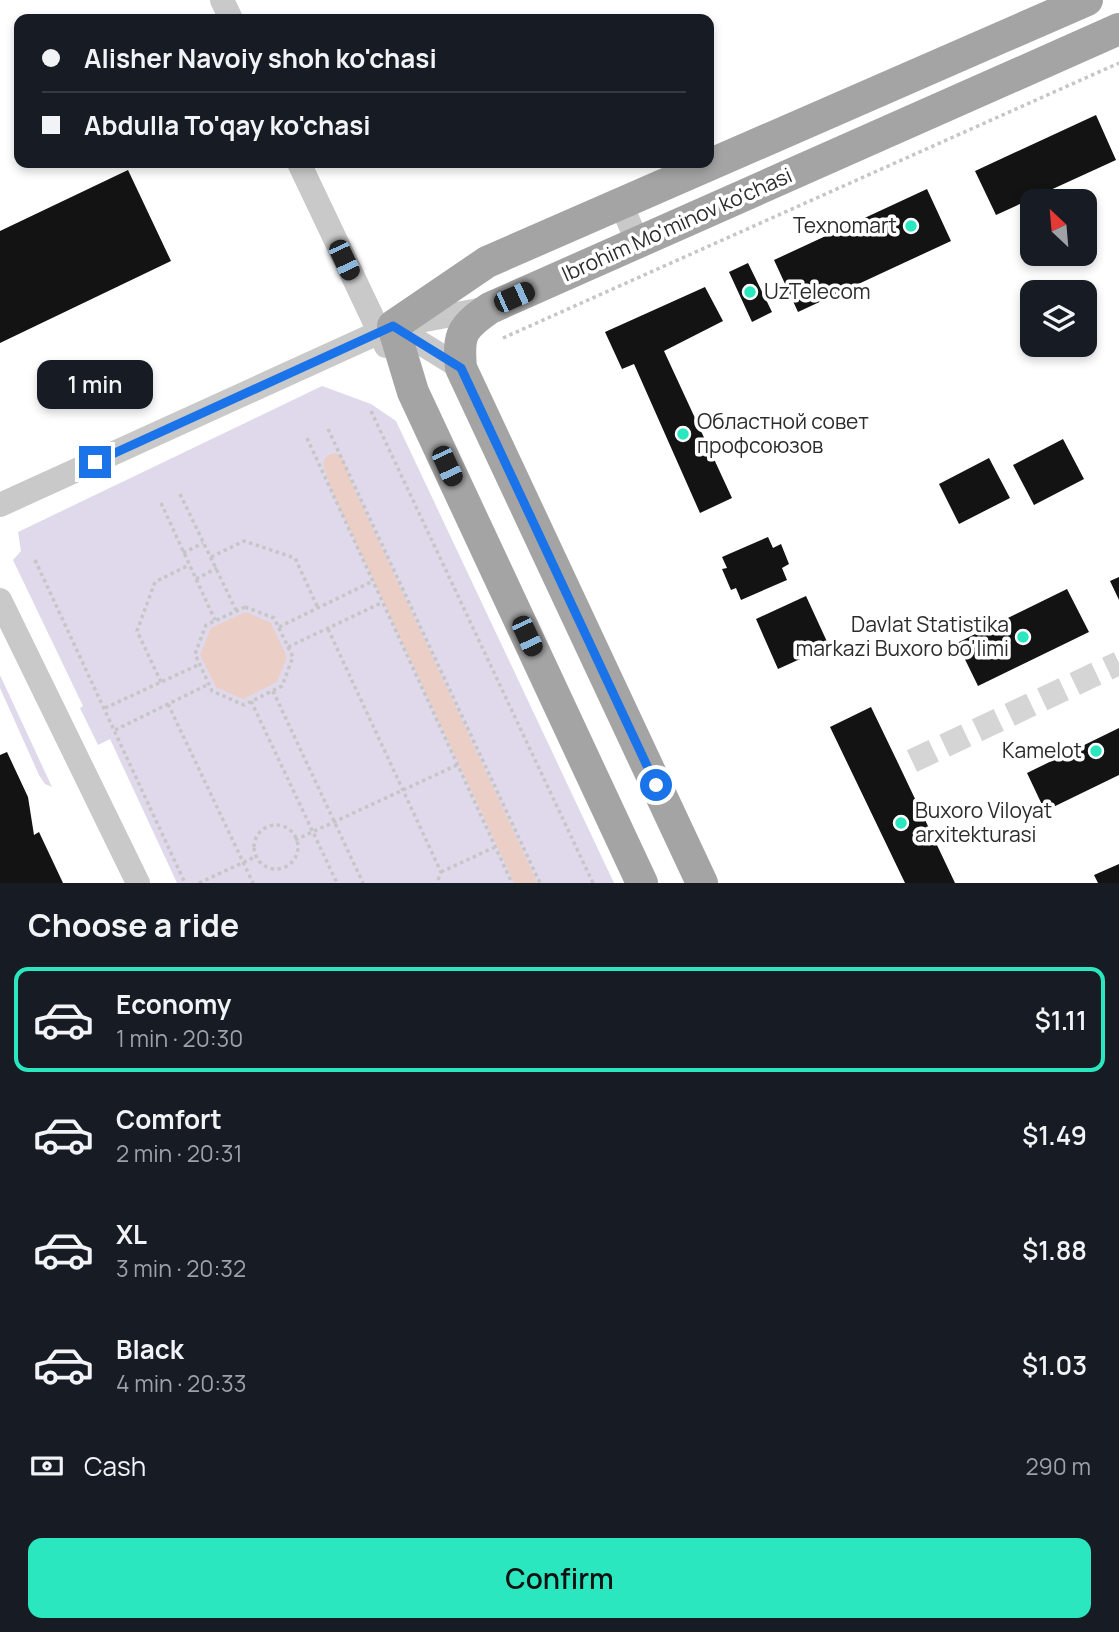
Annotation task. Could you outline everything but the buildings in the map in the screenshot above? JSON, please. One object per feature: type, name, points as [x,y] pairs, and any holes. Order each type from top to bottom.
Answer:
[{"type":"main road","name":"Ibrohim Mo'minov ko'chasi","points":[[714,161],[1087,0]]},
{"type":"main road","name":"Ibrohim Mo'minov ko'chasi","points":[[490,308],[1119,29]]},
{"type":"main road","name":"Ibrohim Mo'minov ko'chasi","points":[[386,330],[473,269],[699,168]]},
{"type":"main road","points":[[490,308],[467,323],[458,341],[461,368],[702,883]]},
{"type":"main road","points":[[386,330],[642,883]]},
{"type":"street","points":[[302,168],[386,330],[461,368]]},
{"type":"street","points":[[620,202],[638,243]]},
{"type":"street","name":"Ibrohim Mo'minov ko'chasi","points":[[386,330],[490,308]]},
{"type":"street","points":[[0,505],[386,330]]},
{"type":"street","points":[[0,600],[138,883]]},
{"type":"path","points":[[503,338],[1119,63]]},
{"type":"path","points":[[371,411],[593,883]]},
{"type":"path","points":[[328,429],[540,883]]},
{"type":"path","points":[[307,438],[512,883]]},
{"type":"path","points":[[180,494],[236,610]]},
{"type":"path","points":[[160,503],[215,620]]},
{"type":"path","points":[[211,557],[244,541],[295,558],[318,608]]},
{"type":"path","points":[[183,553],[204,543]]},
{"type":"path","points":[[35,560],[185,883]]},
{"type":"path","points":[[161,682],[137,631],[155,582],[189,565]]},
{"type":"path","points":[[195,579],[217,568]]},
{"type":"path","points":[[279,627],[372,582]]},
{"type":"path","points":[[288,647],[382,603]]},
{"type":"path","points":[[245,607],[274,618],[293,657],[282,686],[244,705],[212,691],[195,654],[206,625],[215,620],[245,607]]},
{"type":"path","points":[[328,629],[441,872]]},
{"type":"path","points":[[105,708],[200,664]]},
{"type":"path","points":[[115,730],[209,684]]},
{"type":"path","points":[[273,691],[363,883]]},
{"type":"path","points":[[251,701],[337,883]]},
{"type":"path","points":[[169,704],[253,883]]},
{"type":"path","points":[[296,840],[457,765]]},
{"type":"path","points":[[274,825],[290,830],[296,840],[299,848],[294,862],[278,870],[261,865],[254,849],[259,832],[274,825]]},
{"type":"path","points":[[437,883],[441,872],[495,847]]},
{"type":"path","points":[[199,883],[257,856]]},
{"type":"shaded area","points":[[322,386],[371,404],[396,421],[614,883],[177,883],[110,739],[98,745],[80,708],[83,706],[13,560],[21,551],[18,532]]},
{"type":"shaded area","points":[[246,612],[271,623],[287,657],[277,682],[243,699],[216,687],[200,655],[211,628]]},
{"type":"shaded area","points":[[0,675],[52,787],[45,784],[39,775],[0,688]]},
{"type":"waterway","points":[[334,464],[341,485],[526,883]]},
{"type":"tunnel","points":[[912,761],[1119,663]]},
{"type":"place","name":"Texnomart","points":[[911,226]]},
{"type":"place","name":"UzTelecom","points":[[750,292]]},
{"type":"place","name":"Областной совет профсоюзов","points":[[683,434]]},
{"type":"place","name":"Davlat Statistika markazi Buxoro bo'limi","points":[[1023,637]]},
{"type":"place","name":"Kamelot","points":[[1096,751]]},
{"type":"place","name":"Buxoro Viloyat arxitekturasi","points":[[901,823]]},
{"type":"route","points":[[95,462],[393,326],[461,368],[656,785]]}]
